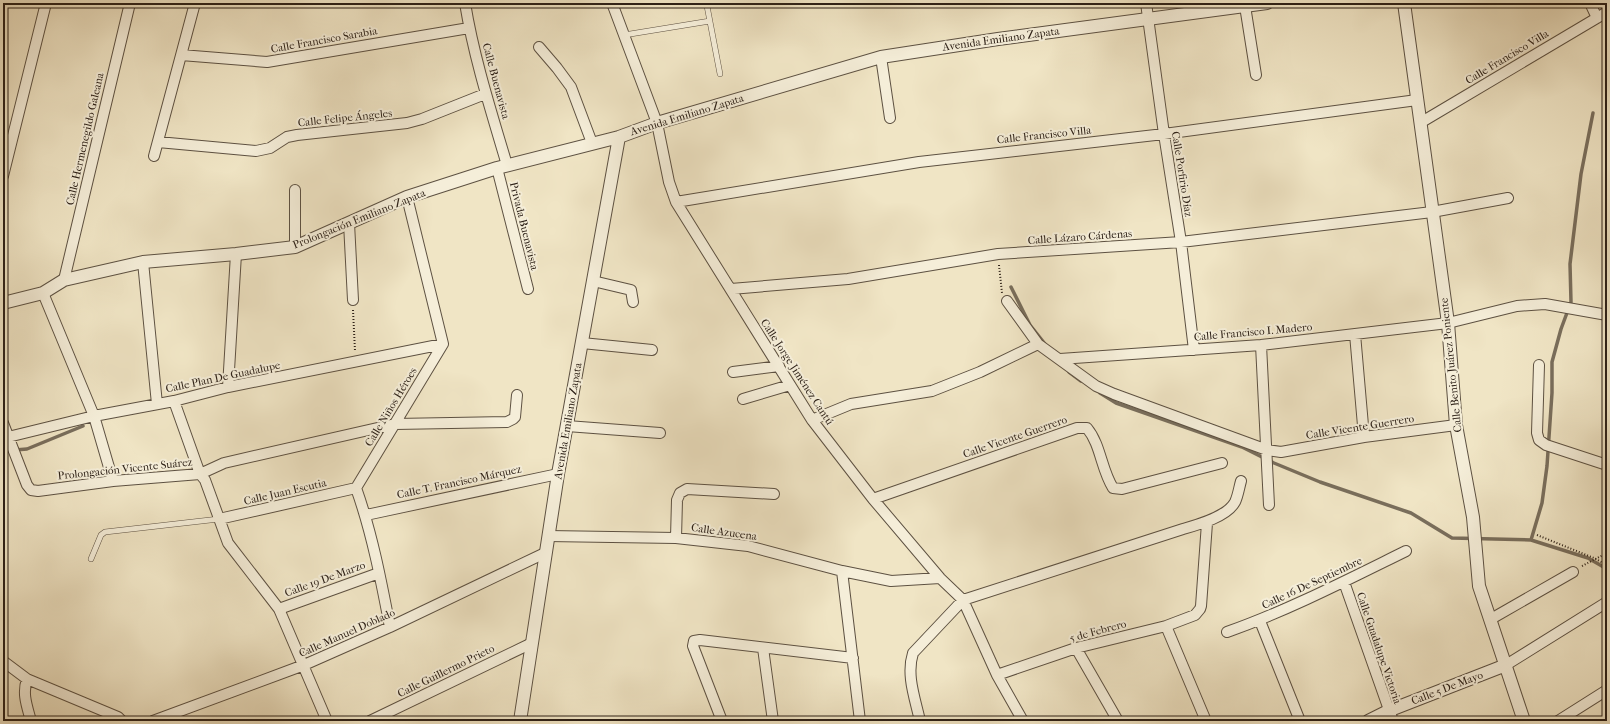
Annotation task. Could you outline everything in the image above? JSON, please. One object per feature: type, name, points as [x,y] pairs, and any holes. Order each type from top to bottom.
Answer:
[{"type":"street","points":[[3,176],[46,3]]},
{"type":"street","name":"Calle Hermenegildo Galeana","points":[[64,280],[130,3]]},
{"type":"street","points":[[154,156],[196,3]]},
{"type":"street","name":"Calle Buenavista","points":[[465,3],[469,28],[502,166]]},
{"type":"street","name":"Calle Jorge Jiménez Cantú","points":[[612,3],[657,123],[669,182],[676,202],[812,420],[873,499],[940,578],[963,600],[997,675],[1023,721]]},
{"type":"street","name":"Calle Porfirio Díaz","points":[[1146,3],[1181,242],[1194,350]]},
{"type":"street","name":"Avenida Emiliano Zapata","points":[[520,721],[558,474],[619,137],[657,123],[881,57],[1267,3]]},
{"type":"street","name":"Calle Benito Juárez Poniente","points":[[1404,3],[1448,323],[1456,425],[1473,517],[1479,586],[1524,721]]},
{"type":"street","points":[[1590,3],[1597,18]]},
{"type":"street","points":[[1245,6],[1256,75]]},
{"type":"street","name":"Calle Francisco Villa","points":[[1420,123],[1607,12]]},
{"type":"street","name":"Calle Francisco Sarabia","points":[[181,55],[267,62],[280,61],[324,52],[469,28]]},
{"type":"street","points":[[539,47],[571,87],[592,143]]},
{"type":"street","points":[[881,57],[890,118]]},
{"type":"street","name":"Calle Felipe Ángeles","points":[[158,142],[256,151],[270,148],[287,137],[297,135],[407,123],[422,119],[485,94]]},
{"type":"street","name":"Calle Francisco Villa","points":[[676,202],[919,162],[1164,134],[1417,100]]},
{"type":"street","name":"Prolongación Emiliano Zapata","points":[[3,303],[43,292],[64,280],[144,262],[295,247],[407,197],[502,166],[619,137]]},
{"type":"street","name":"Privada Buenavista","points":[[502,166],[528,289]]},
{"type":"street","points":[[295,190],[295,247]]},
{"type":"street","points":[[407,197],[443,344]]},
{"type":"street","name":"Calle Lázaro Cárdenas","points":[[731,289],[848,279],[998,254],[1181,242],[1432,212],[1508,198]]},
{"type":"street","points":[[348,223],[352,300]]},
{"type":"street","points":[[228,387],[236,254]]},
{"type":"street","points":[[144,262],[157,404]]},
{"type":"street","points":[[593,281],[631,290],[633,302]]},
{"type":"street","points":[[43,292],[94,416],[113,481]]},
{"type":"street","name":"Calle Vicente Guerrero","points":[[1007,301],[1037,345],[1060,359],[1096,386],[1267,450],[1280,452],[1364,437],[1456,425]]},
{"type":"street","points":[[1448,323],[1517,306],[1545,304],[1607,315]]},
{"type":"street","name":"Calle Francisco I. Madero","points":[[1060,359],[1261,345],[1448,323]]},
{"type":"street","points":[[1355,334],[1364,437]]},
{"type":"street","points":[[582,343],[652,350]]},
{"type":"street","name":"Calle Plan De Guadalupe","points":[[9,439],[94,416],[157,404],[228,387],[443,344]]},
{"type":"street","name":"Calle Niños Héroes","points":[[356,488],[443,344]]},
{"type":"street","points":[[812,420],[851,404],[932,391],[980,372],[1037,345]]},
{"type":"street","points":[[1261,345],[1269,505]]},
{"type":"street","points":[[1539,365],[1537,433],[1539,440],[1546,445],[1607,465]]},
{"type":"street","points":[[733,372],[778,366]]},
{"type":"street","points":[[743,399],[790,385]]},
{"type":"street","name":"Prolongación Vicente Suárez","points":[[9,439],[27,485],[31,490],[113,481],[200,474],[224,463],[394,424],[507,422],[513,420],[515,417],[516,395]]},
{"type":"street","points":[[174,400],[200,474],[205,480],[228,543],[279,609],[327,721]]},
{"type":"street","points":[[3,423],[9,439]]},
{"type":"street","points":[[567,426],[660,433]]},
{"type":"street","name":"Calle Vicente Guerrero","points":[[873,499],[1077,428],[1087,428],[1093,436],[1108,480],[1113,488],[1122,489],[1222,463]]},
{"type":"street","name":"Calle T. Francisco Márquez","points":[[366,515],[558,474]]},
{"type":"street","points":[[920,721],[910,675],[910,664],[913,653],[963,600],[1207,523],[1231,507],[1241,481]]},
{"type":"street","points":[[356,488],[366,515],[390,627]]},
{"type":"street","name":"Calle Juan Escutia","points":[[219,519],[356,488]]},
{"type":"street","points":[[676,538],[677,500],[680,493],[687,489],[774,494]]},
{"type":"street","name":"5 de Febrero","points":[[997,675],[1076,648],[1166,626],[1195,615],[1200,610],[1201,606],[1207,523]]},
{"type":"street","name":"Calle Azucena","points":[[548,536],[676,538],[748,546],[842,571],[891,581],[940,578]]},
{"type":"street","name":"Calle 16 De Septiembre","points":[[1227,632],[1260,621],[1406,551]]},
{"type":"street","name":"Calle Manuel Doblado","points":[[153,721],[304,666],[545,553]]},
{"type":"street","points":[[842,571],[860,721]]},
{"type":"street","points":[[1491,619],[1573,572]]},
{"type":"street","name":"Calle 19 De Marzo","points":[[279,609],[379,573]]},
{"type":"street","name":"Calle Guadalupe Victoria","points":[[1344,582],[1390,716]]},
{"type":"street","points":[[1506,665],[1607,602]]},
{"type":"street","points":[[1260,621],[1300,721]]},
{"type":"street","points":[[1166,626],[1206,721]]},
{"type":"street","points":[[722,721],[693,646],[694,641],[700,640],[853,658]]},
{"type":"street","name":"Calle Guillermo Prieto","points":[[370,721],[532,643]]},
{"type":"street","points":[[763,648],[773,721]]},
{"type":"street","points":[[1076,648],[1118,721]]},
{"type":"street","points":[[3,661],[27,679],[118,717],[122,721]]},
{"type":"street","name":"Calle 5 De Mayo","points":[[1368,721],[1390,716],[1506,665]]},
{"type":"street","points":[[27,679],[24,688],[25,700],[31,721]]},
{"type":"street","points":[[1558,721],[1607,690]]},
{"type":"lane","points":[[707,6],[720,74]]},
{"type":"lane","points":[[624,35],[710,21]]},
{"type":"lane","points":[[91,559],[100,537],[105,532],[219,519]]},
{"type":"path","points":[[998,254],[1001,286],[1007,301]]},
{"type":"path","points":[[352,300],[355,361]]},
{"type":"path","points":[[1537,535],[1594,558],[1607,565]]},
{"type":"path","points":[[1573,572],[1594,558],[1607,553]]},
{"type":"waterway","points":[[1531,540],[1542,503],[1547,466],[1552,393],[1552,362],[1561,329],[1571,302],[1570,264],[1581,174],[1593,113]]},
{"type":"waterway","points":[[1011,287],[1030,325],[1045,344]]},
{"type":"waterway","points":[[1069,372],[1081,381]]},
{"type":"waterway","points":[[1100,393],[1116,403],[1242,447],[1274,463],[1320,482],[1411,513],[1452,538],[1531,540],[1588,558],[1607,569]]},
{"type":"waterway","points":[[3,451],[27,449],[83,426]]}]
